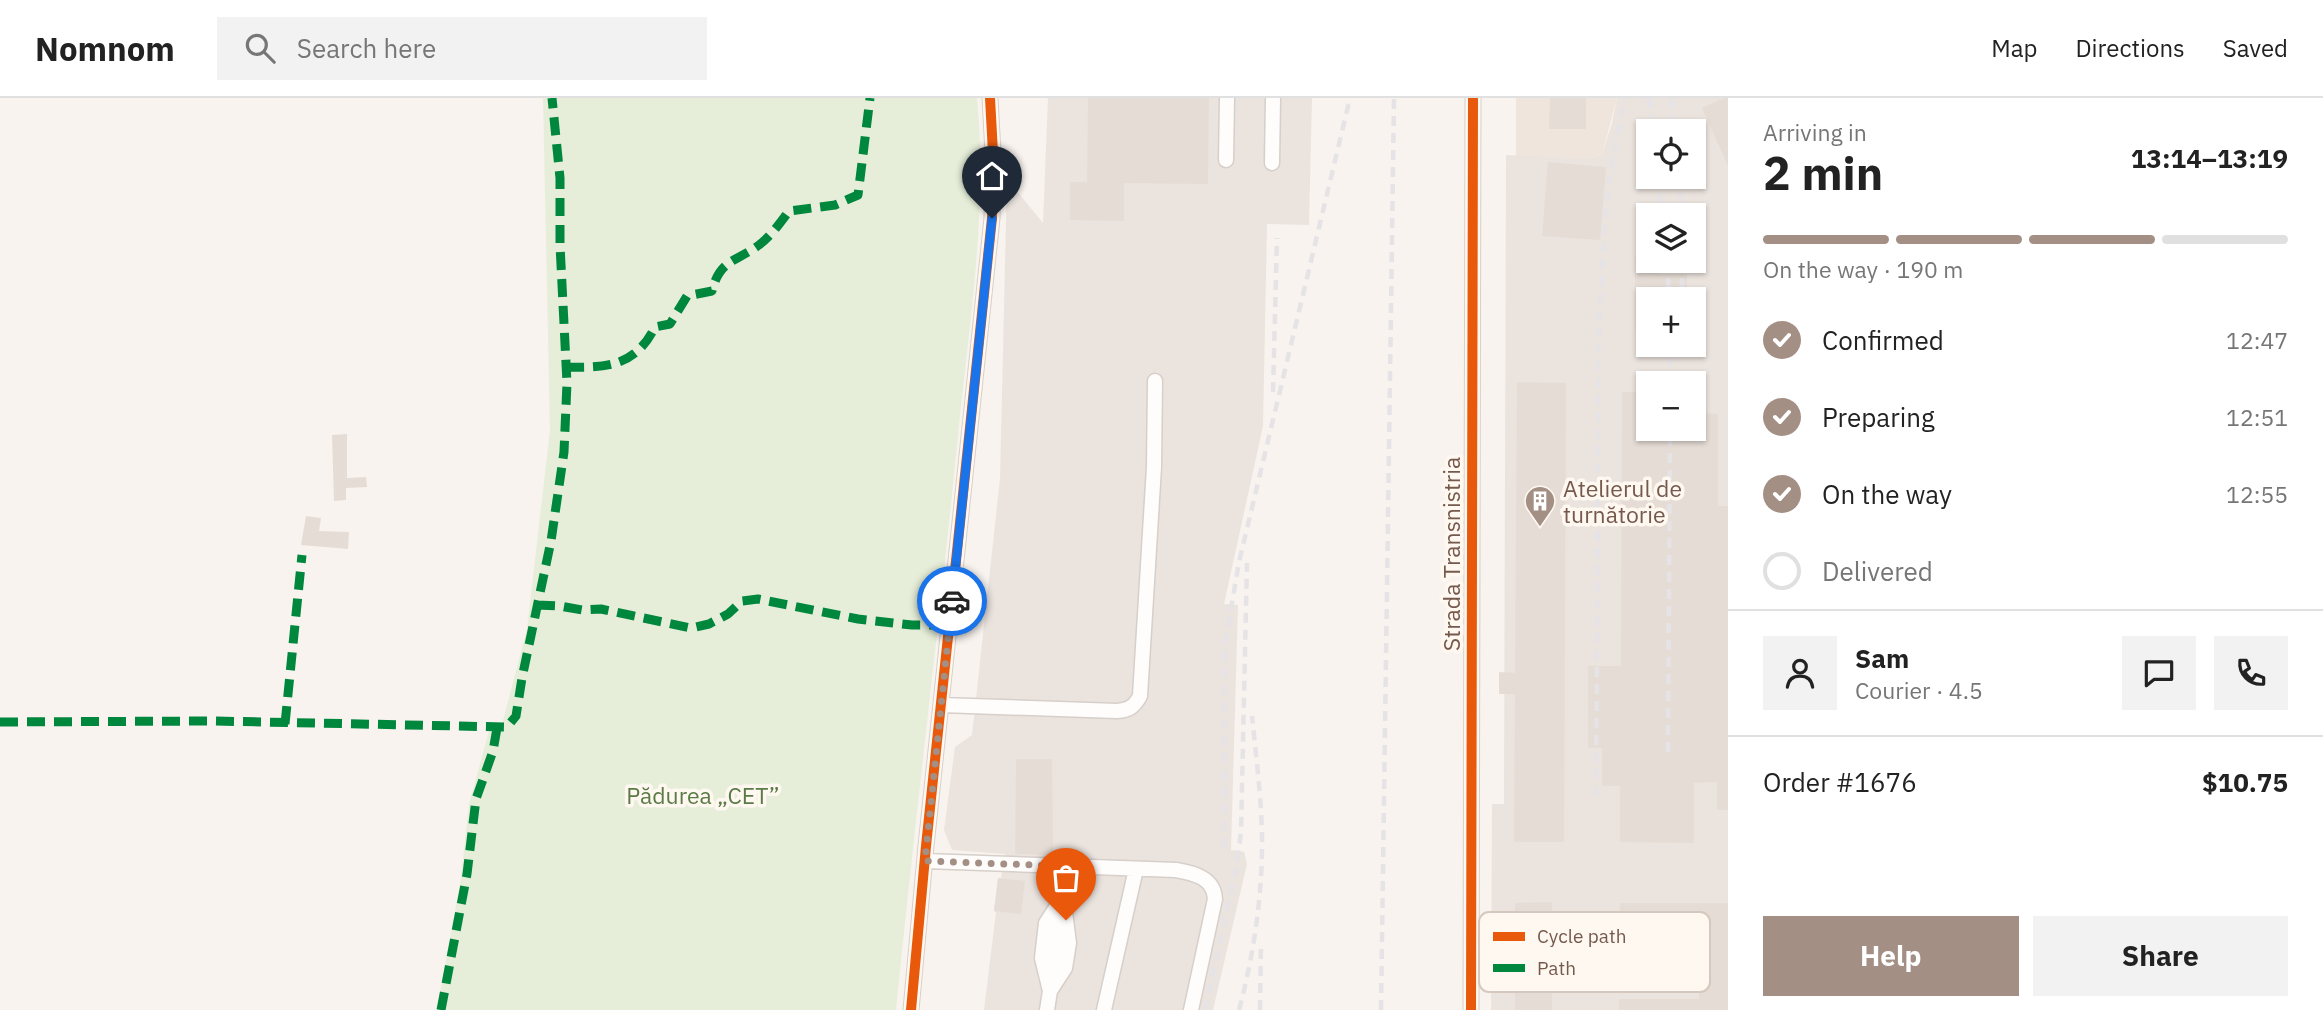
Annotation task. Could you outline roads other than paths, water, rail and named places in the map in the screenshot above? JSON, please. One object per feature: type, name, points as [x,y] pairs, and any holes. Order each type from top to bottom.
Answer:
[{"type":"street","points":[[911,1010],[992,218],[990,98]]},
{"type":"street","points":[[1226,160],[1227,98]]},
{"type":"street","points":[[1272,163],[1273,98]]},
{"type":"street","name":"Strada Transnistria","points":[[1471,1010],[1473,98]]},
{"type":"street","points":[[941,705],[1117,711],[1136,704],[1140,696],[1152,498],[1155,381]]},
{"type":"street","points":[[925,861],[1189,872],[1205,879],[1215,892],[1214,906],[1191,1010]]},
{"type":"street","points":[[1050,991],[1065,968],[1069,943],[1061,866]]},
{"type":"street","points":[[1104,1010],[1136,869]]},
{"type":"street","points":[[1047,1010],[1050,991],[1042,958],[1046,923],[1063,897]]},
{"type":"railway","points":[[1224,848],[1225,644],[1239,562],[1350,98]]},
{"type":"railway","points":[[1381,1010],[1394,98]]},
{"type":"railway","points":[[1596,796],[1599,324],[1606,201],[1624,98]]},
{"type":"railway","points":[[1649,98],[1651,119]]},
{"type":"railway","points":[[1671,98],[1673,119]]},
{"type":"railway","points":[[1658,189],[1660,203]]},
{"type":"railway","points":[[1680,189],[1681,203]]},
{"type":"railway","points":[[1273,392],[1277,238]]},
{"type":"railway","points":[[1667,273],[1669,287]]},
{"type":"railway","points":[[1682,273],[1682,287]]},
{"type":"railway","points":[[1670,357],[1670,371]]},
{"type":"railway","points":[[1668,752],[1670,441]]},
{"type":"railway","points":[[1205,1010],[1236,869],[1241,832],[1247,563]]},
{"type":"railway","points":[[1239,1010],[1253,945],[1262,856],[1252,716]]},
{"type":"railway","points":[[1260,1010],[1261,943]]},
{"type":"place","name":"Atelierul de turnătorie","points":[[1540,528]]},
{"type":"park label","name":"Pădurea „CET”","points":[[703,795]]}]
